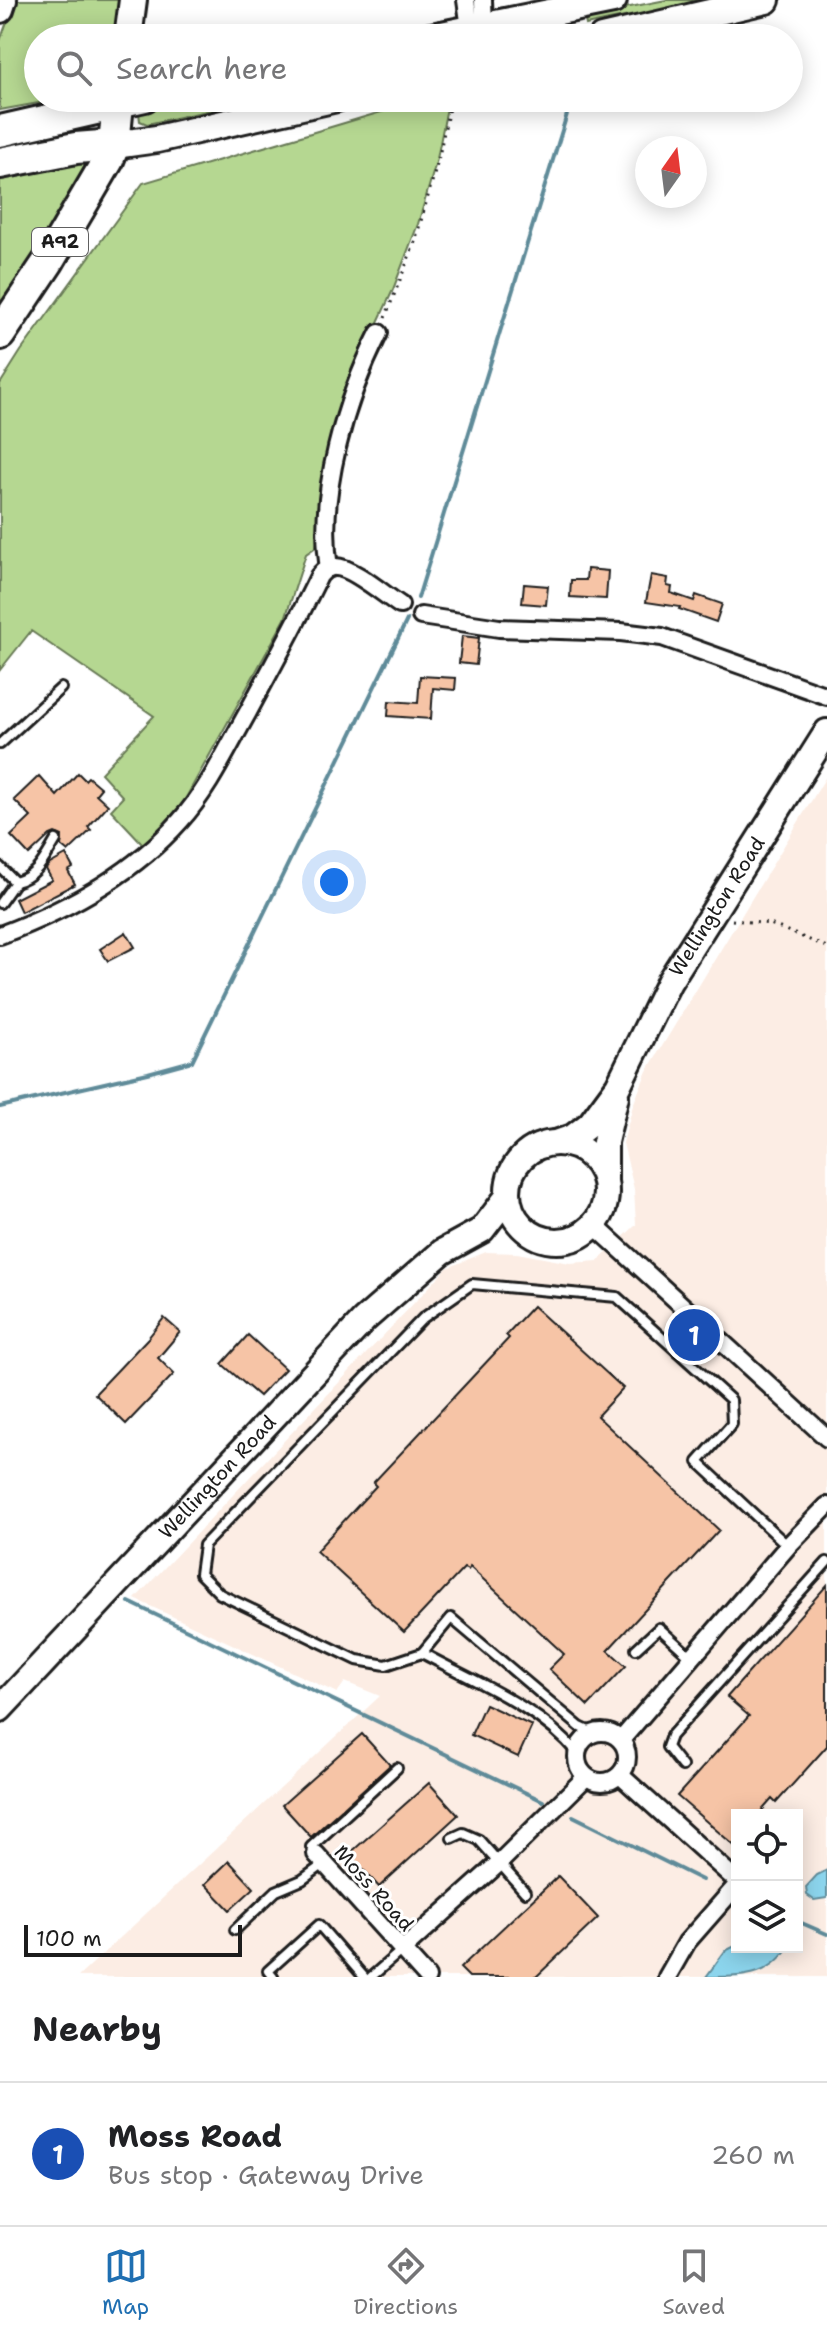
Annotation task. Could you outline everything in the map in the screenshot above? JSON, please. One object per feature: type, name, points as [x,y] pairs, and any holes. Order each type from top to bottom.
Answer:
[{"type":"highway","points":[[7,130],[79,112]]},
{"type":"highway","name":"A92","points":[[0,334],[48,262],[100,174],[114,145],[124,112]]},
{"type":"highway","points":[[0,163],[76,148],[114,145]]},
{"type":"main road","points":[[0,9],[3,0]]},
{"type":"main road","points":[[130,24],[133,0]]},
{"type":"main road","points":[[498,24],[613,0]]},
{"type":"main road","points":[[662,24],[766,0]]},
{"type":"main road","points":[[114,145],[275,112]]},
{"type":"street","points":[[466,0],[477,24]]},
{"type":"street","points":[[329,568],[326,552],[328,516],[340,438],[349,401],[379,333]]},
{"type":"street","points":[[0,935],[37,922],[106,884],[156,845],[181,820],[226,753],[319,576],[335,566],[400,605]]},
{"type":"street","points":[[421,616],[499,628],[621,632],[662,637],[827,696]]},
{"type":"street","name":"Wellington Road","points":[[556,1143],[573,1137],[590,1124],[618,1086],[669,982],[827,732]]},
{"type":"street","name":"Wellington Road","points":[[605,1182],[605,1142],[618,1086]]},
{"type":"street","points":[[556,1143],[582,1150],[593,1159],[605,1182],[606,1198],[594,1225],[583,1235],[554,1242],[527,1231],[517,1221],[508,1196],[513,1170],[521,1159],[543,1145],[556,1143]]},
{"type":"street","name":"Wellington Road","points":[[0,1709],[364,1320],[442,1252],[482,1230],[508,1196]]},
{"type":"street","points":[[594,1225],[827,1438]]},
{"type":"street","name":"Wellington Road","points":[[442,1252],[489,1235],[527,1231]]},
{"type":"street","points":[[621,1740],[788,1546],[827,1506]]},
{"type":"street","points":[[608,1732],[621,1740],[628,1758],[620,1775],[607,1782],[600,1783],[586,1777],[580,1770],[577,1753],[580,1745],[593,1733],[608,1732]]},
{"type":"street","points":[[620,1775],[735,1881]]},
{"type":"street","name":"Moss Road","points":[[402,1950],[499,1863],[586,1777]]},
{"type":"street","name":"Moss Road","points":[[320,1859],[427,1977]]},
{"type":"street","points":[[667,1977],[687,1942],[731,1890]]},
{"type":"lane","points":[[0,744],[61,688]]},
{"type":"lane","points":[[0,903],[15,882],[27,879],[36,872],[56,840]]},
{"type":"lane","points":[[0,867],[15,882]]},
{"type":"lane","points":[[593,1733],[580,1727],[451,1618],[422,1653],[386,1665],[357,1660],[220,1594],[200,1574],[204,1545],[423,1318],[472,1284],[617,1297],[731,1400],[732,1424],[698,1462],[788,1546]]},
{"type":"lane","points":[[682,1766],[667,1747],[671,1736],[827,1562]]},
{"type":"lane","points":[[636,1649],[659,1628],[691,1657]]},
{"type":"lane","points":[[422,1653],[554,1728],[577,1753]]},
{"type":"lane","points":[[235,1930],[276,1891],[302,1880],[320,1859],[311,1847],[397,1768]]},
{"type":"lane","points":[[452,1838],[459,1833],[470,1834],[479,1840],[525,1892]]},
{"type":"lane","points":[[273,1977],[268,1971],[319,1925],[364,1977]]},
{"type":"lane","points":[[371,1977],[402,1950]]},
{"type":"path","points":[[379,333],[415,242],[448,112]]},
{"type":"path","points":[[713,915],[770,924],[827,947]]},
{"type":"shaded area","points":[[827,775],[827,1977],[78,1977],[380,1696],[345,1682],[337,1693],[135,1599],[447,1268],[486,1252],[517,1253],[570,1263],[598,1261],[636,1225],[634,1189],[623,1143],[633,1105],[647,1071]]},
{"type":"green space","points":[[15,0],[120,0],[117,24],[24,24],[24,106],[0,110],[0,41]]},
{"type":"green space","points":[[666,0],[721,0],[591,24],[586,24],[584,16]]},
{"type":"green space","points":[[203,112],[147,124],[140,121],[139,113]]},
{"type":"green space","points":[[381,112],[446,112],[437,159],[418,224],[392,292],[345,393],[316,547],[306,554],[285,619],[183,803],[146,844],[111,810],[123,797],[101,773],[154,716],[31,631],[0,670],[0,384],[143,183]]},
{"type":"green space","points":[[83,164],[87,168],[0,315],[0,178]]},
{"type":"water","points":[[827,1870],[827,1898],[814,1900],[807,1895],[806,1887],[817,1875]]},
{"type":"water","points":[[731,1948],[731,1953],[784,1953],[772,1965],[753,1974],[706,1977],[725,1951]]},
{"type":"building","points":[[587,569],[608,571],[606,599],[570,597],[571,580],[586,580]]},
{"type":"building","points":[[651,575],[668,578],[667,586],[672,587],[671,593],[694,601],[696,595],[722,604],[716,622],[680,607],[646,602]]},
{"type":"building","points":[[524,584],[548,586],[546,605],[522,603]]},
{"type":"building","points":[[462,636],[479,638],[476,665],[459,663]]},
{"type":"building","points":[[420,676],[456,678],[455,690],[433,688],[431,719],[388,716],[389,701],[418,703]]},
{"type":"building","points":[[78,773],[101,788],[96,794],[108,805],[88,827],[91,830],[68,852],[61,846],[62,836],[55,833],[29,855],[11,836],[31,817],[14,800],[39,776],[57,796]]},
{"type":"building","points":[[66,855],[73,868],[68,871],[75,884],[21,912],[15,899],[52,880],[46,869]]},
{"type":"building","points":[[126,932],[135,947],[108,961],[100,949]]},
{"type":"building","points":[[533,1306],[623,1388],[597,1416],[719,1530],[608,1650],[626,1666],[588,1706],[549,1669],[564,1654],[470,1567],[468,1570],[464,1568],[404,1632],[316,1551],[376,1486],[373,1483],[509,1338],[506,1335]]},
{"type":"building","points":[[164,1318],[180,1332],[158,1358],[174,1374],[126,1424],[95,1394]]},
{"type":"building","points":[[248,1335],[285,1369],[259,1396],[222,1364]]},
{"type":"building","points":[[827,1585],[827,1746],[776,1803],[772,1799],[763,1809],[731,1809],[731,1843],[677,1796],[749,1716],[727,1697]]},
{"type":"building","points":[[485,1704],[532,1726],[518,1757],[471,1735]]},
{"type":"building","points":[[362,1734],[390,1765],[311,1837],[282,1805]]},
{"type":"building","points":[[429,1783],[458,1815],[379,1887],[349,1854]]},
{"type":"building","points":[[229,1861],[254,1888],[230,1910],[205,1884]]},
{"type":"building","points":[[558,1876],[598,1918],[536,1977],[469,1977],[460,1968]]},
{"type":"waterway","points":[[418,598],[568,112]]},
{"type":"waterway","points":[[0,1107],[192,1061],[407,620]]},
{"type":"waterway","points":[[129,1602],[543,1801]]},
{"type":"waterway","points":[[573,1816],[702,1880]]},
{"type":"waterway","points":[[803,1924],[827,1934]]},
{"type":"place","name":"Moss Road","points":[[694,1335]]}]
